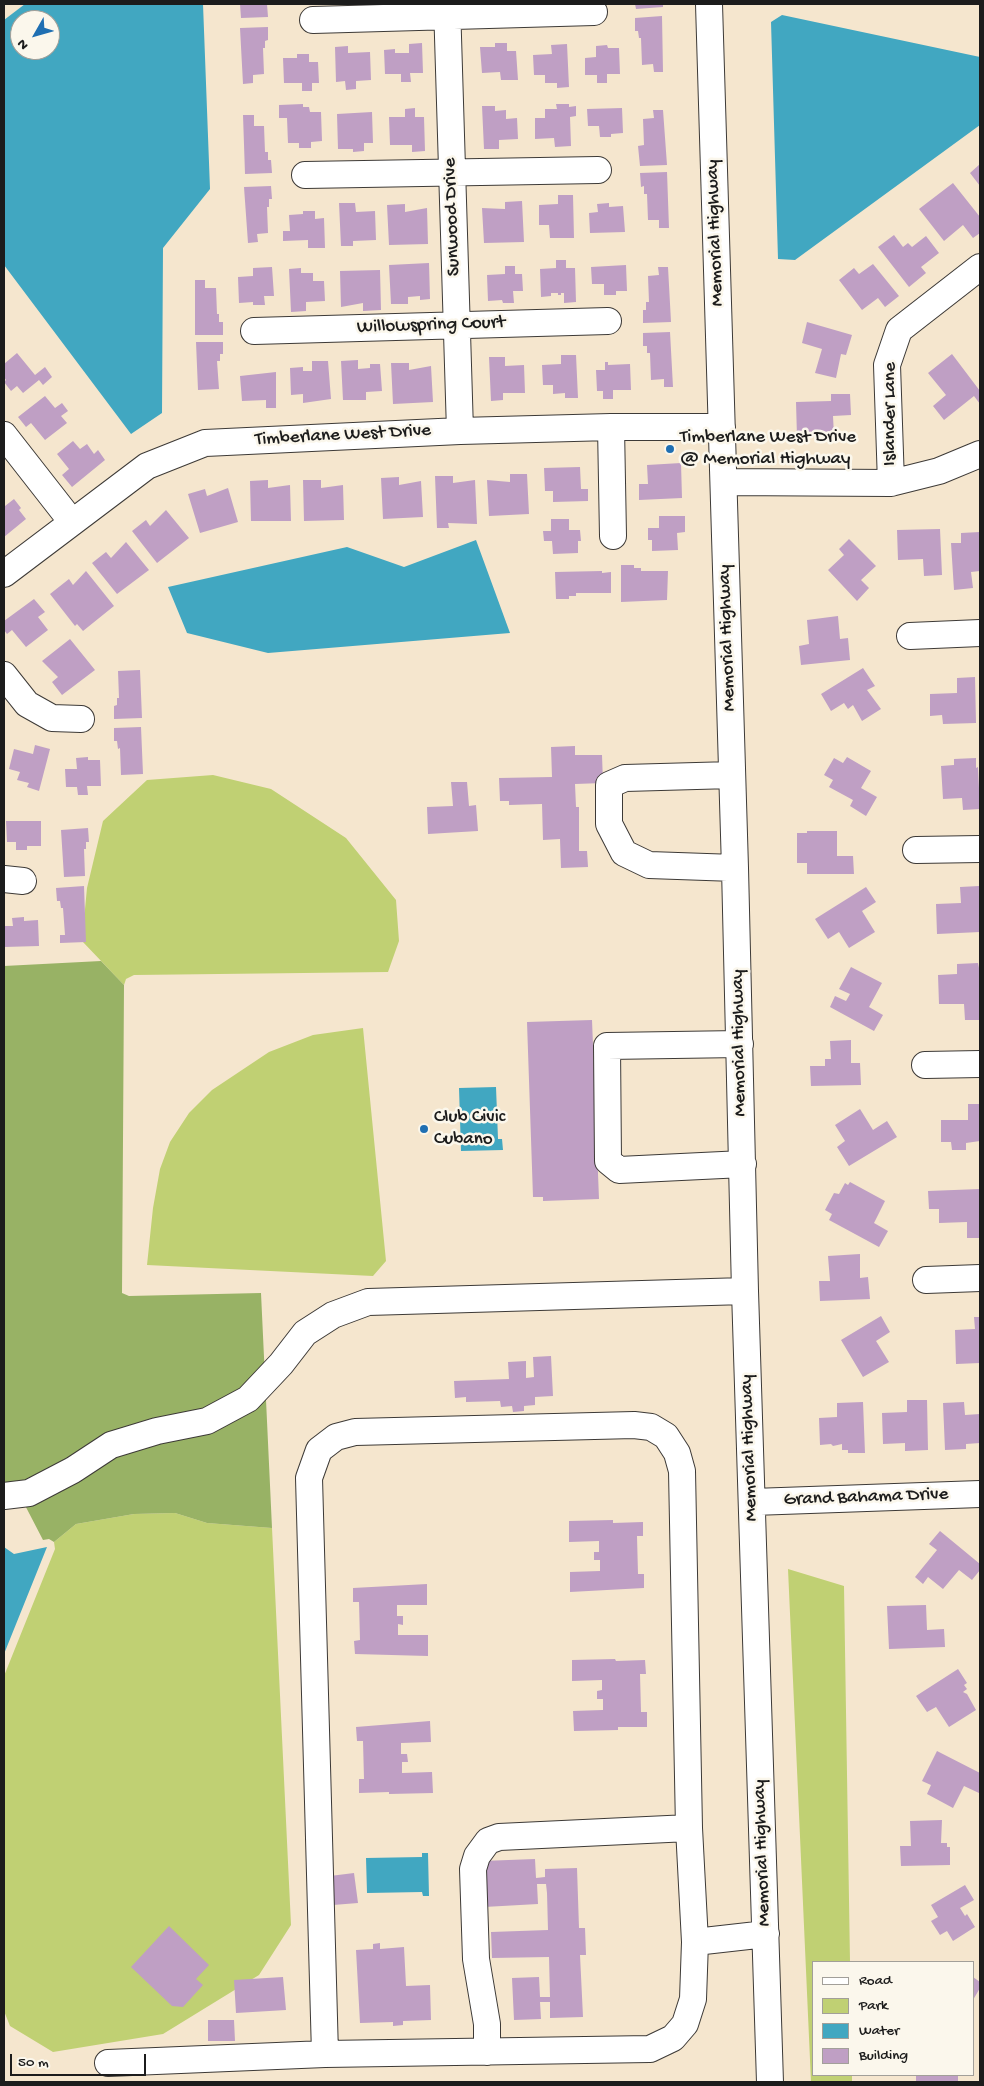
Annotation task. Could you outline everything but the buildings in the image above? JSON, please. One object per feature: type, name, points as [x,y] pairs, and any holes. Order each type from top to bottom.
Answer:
[{"type":"street","name":"Memorial Highway","points":[[709,4],[740,1044],[744,1291],[770,2082]]},
{"type":"street","points":[[313,20],[447,10],[594,12]]},
{"type":"street","name":"Sunwood Drive","points":[[447,10],[460,431]]},
{"type":"street","points":[[305,175],[598,170]]},
{"type":"street","name":"Islander Lane","points":[[891,483],[887,365],[899,330],[980,267]]},
{"type":"street","name":"Willowspring Court","points":[[254,331],[608,321]]},
{"type":"street","name":"Timberlane West Drive","points":[[4,574],[147,466],[205,443],[460,431],[611,427],[722,427]]},
{"type":"street","points":[[611,427],[613,536]]},
{"type":"street","points":[[4,435],[72,522]]},
{"type":"street","points":[[724,482],[891,483],[939,471],[980,454]]},
{"type":"street","points":[[910,636],[980,633]]},
{"type":"street","points":[[4,674],[27,704],[52,718],[81,719]]},
{"type":"street","points":[[732,775],[625,778],[609,785],[609,824],[624,854],[649,865],[735,868]]},
{"type":"street","points":[[916,850],[980,849]]},
{"type":"street","points":[[740,1044],[607,1046],[608,1161],[619,1170],[743,1164]]},
{"type":"street","points":[[925,1065],[980,1064]]},
{"type":"street","points":[[926,1280],[980,1278]]},
{"type":"street","points":[[4,1496],[29,1493],[73,1470],[111,1445],[158,1431],[207,1421],[248,1399],[281,1364],[305,1333],[334,1315],[368,1302],[744,1291]]},
{"type":"street","points":[[108,2063],[325,2054],[650,2050],[673,2038],[685,2024],[693,1999],[695,1942],[689,1828],[682,1471],[677,1453],[666,1436],[651,1427],[634,1425],[355,1432],[336,1437],[319,1450],[309,1478],[325,2054]]},
{"type":"street","name":"Grand Bahama Drive","points":[[752,1502],[980,1494]]},
{"type":"street","points":[[487,2052],[487,2024],[476,1959],[473,1869],[476,1856],[488,1841],[499,1837],[689,1828]]},
{"type":"street","points":[[695,1942],[766,1934]]},
{"type":"green space","points":[[213,775],[271,789],[346,838],[396,900],[399,941],[388,972],[134,975],[126,979],[124,985],[82,941],[87,888],[103,821],[147,780]]},
{"type":"green space","points":[[101,961],[124,985],[122,1293],[129,1296],[261,1293],[272,1528],[207,1523],[175,1513],[134,1514],[76,1524],[54,1542],[49,1539],[43,1540],[15,1486],[4,1487],[4,966]]},
{"type":"green space","points":[[363,1028],[386,1261],[373,1276],[147,1265],[153,1208],[160,1169],[170,1142],[189,1113],[212,1090],[269,1052],[313,1035]]},
{"type":"green space","points":[[175,1513],[207,1523],[272,1528],[291,1925],[259,1975],[163,2034],[53,2052],[10,2026],[4,2011],[4,1676],[55,1549],[54,1542],[76,1524],[134,1514]]},
{"type":"green space","points":[[788,1569],[844,1586],[850,1961],[812,1961],[812,2076],[852,2076],[852,2082],[811,2082]]},
{"type":"water","points":[[25,4],[203,4],[210,189],[163,248],[162,413],[131,434],[4,265],[4,20],[10,15],[10,60],[60,60],[60,10],[17,10]]},
{"type":"water","points":[[782,15],[980,57],[980,125],[795,260],[778,259],[771,22]]},
{"type":"water","points":[[476,540],[510,633],[268,653],[187,633],[168,587],[347,547],[404,567]]},
{"type":"water","points":[[496,1087],[498,1139],[502,1139],[503,1150],[461,1151],[459,1088]]},
{"type":"water","points":[[4,1547],[14,1554],[47,1547],[4,1654]]},
{"type":"water","points":[[422,1853],[428,1853],[429,1896],[423,1896],[422,1892],[367,1893],[366,1858],[422,1857]]},
{"type":"place","name":"Timberlane West Drive @ Memorial Highway","points":[[670,449]]},
{"type":"place","name":"Club Civic Cubano","points":[[424,1129]]}]
